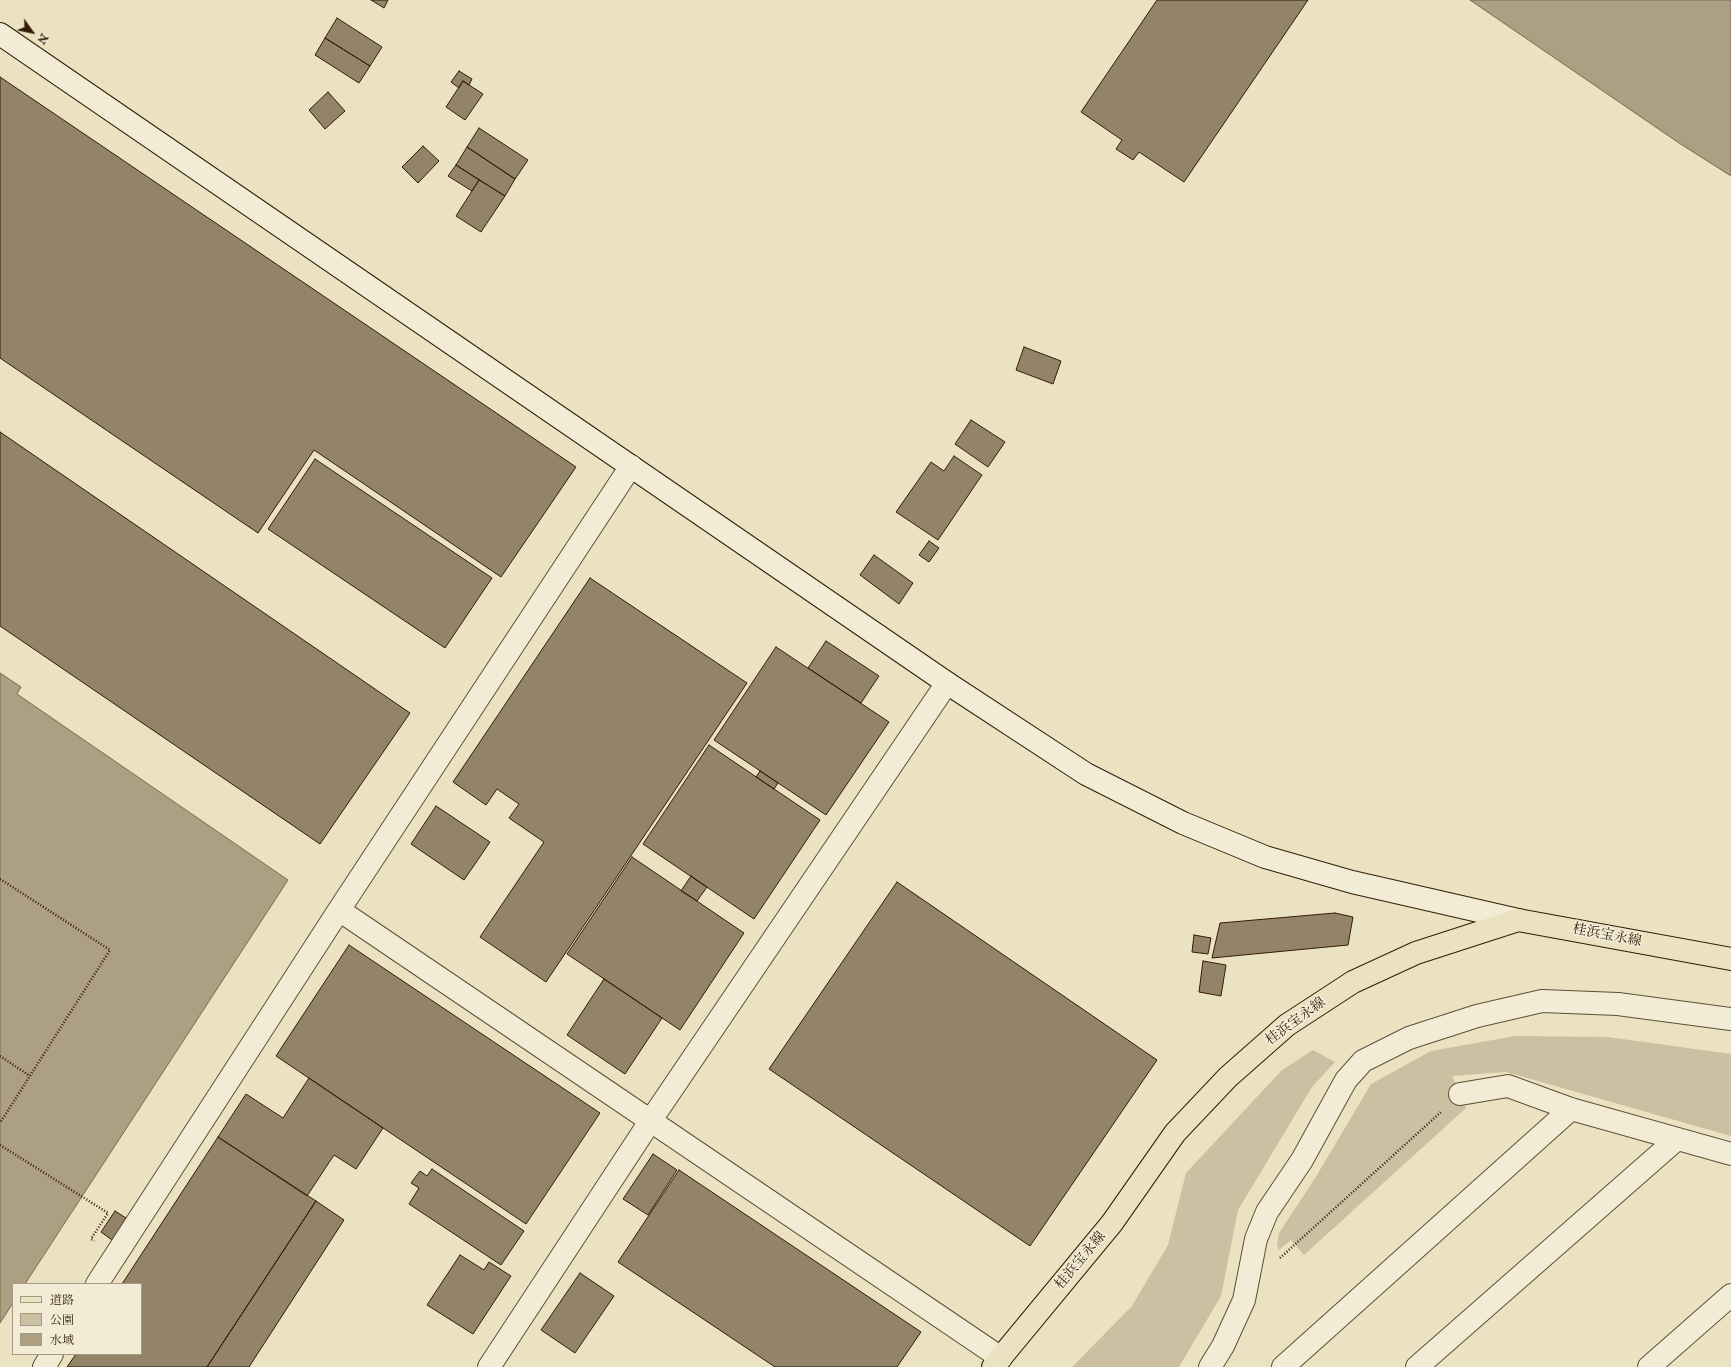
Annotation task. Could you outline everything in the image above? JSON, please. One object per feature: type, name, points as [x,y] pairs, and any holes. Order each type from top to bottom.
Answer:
[{"type":"main road","name":"桂浜宝永線","points":[[997,1362],[1112,1223],[1175,1134],[1228,1077],[1287,1025],[1353,982],[1416,953],[1518,920],[1731,959]]},
{"type":"street","points":[[0,34],[947,683],[1086,774],[1183,822],[1259,854],[1352,882],[1518,920]]},
{"type":"street","points":[[98,1283],[339,910],[631,466]]},
{"type":"street","points":[[489,1367],[651,1120],[947,683]]},
{"type":"street","points":[[339,910],[651,1120],[997,1362]]},
{"type":"street","points":[[1210,1367],[1223,1346],[1244,1300],[1256,1239],[1267,1212],[1302,1160],[1346,1080],[1363,1061],[1409,1038],[1477,1016],[1542,1001],[1618,1004],[1731,1019]]},
{"type":"street","points":[[1460,1094],[1508,1086],[1571,1109],[1731,1154]]},
{"type":"street","points":[[1283,1367],[1571,1109]]},
{"type":"street","points":[[1417,1367],[1677,1140]]},
{"type":"street","points":[[1649,1367],[1731,1295]]},
{"type":"street","points":[[44,1367],[51,1355]]},
{"type":"path","points":[[0,879],[110,950],[0,1123]]},
{"type":"path","points":[[0,1056],[30,1076]]},
{"type":"path","points":[[1277,1261],[1460,1094]]},
{"type":"path","points":[[0,1145],[98,1206]]},
{"type":"green space","points":[[1515,1036],[1608,1037],[1731,1054],[1731,1136],[1506,1072],[1452,1076],[1466,1108],[1304,1255],[1291,1240],[1279,1250],[1277,1244],[1279,1233],[1317,1175],[1371,1084],[1431,1051]]},
{"type":"green space","points":[[1313,1050],[1335,1062],[1312,1087],[1238,1210],[1221,1296],[1179,1367],[1072,1367],[1132,1306],[1168,1245],[1186,1173],[1282,1070]]},
{"type":"water","points":[[1470,0],[1731,0],[1731,176],[1679,143]]},
{"type":"water","points":[[0,673],[21,687],[17,694],[288,880],[26,1283],[12,1283],[12,1305],[0,1323]]},
{"type":"building","points":[[371,0],[388,0],[384,8]]},
{"type":"building","points":[[1157,0],[1308,0],[1184,182],[1139,152],[1133,160],[1116,149],[1122,140],[1081,112]]},
{"type":"building","points":[[337,18],[382,47],[370,66],[325,38]]},
{"type":"building","points":[[325,38],[370,66],[359,83],[315,55]]},
{"type":"building","points":[[459,71],[472,79],[469,85],[463,81],[459,88],[451,82]]},
{"type":"building","points":[[0,77],[576,467],[501,577],[314,450],[258,533],[0,358]]},
{"type":"building","points":[[463,81],[483,94],[465,120],[446,107]]},
{"type":"building","points":[[328,92],[345,111],[325,129],[309,110]]},
{"type":"building","points":[[479,128],[528,160],[515,179],[467,147]]},
{"type":"building","points":[[423,146],[439,161],[418,183],[402,167]]},
{"type":"building","points":[[467,147],[515,179],[505,196],[456,165]]},
{"type":"building","points":[[456,165],[479,180],[472,191],[448,176]]},
{"type":"building","points":[[479,180],[505,196],[481,232],[456,216]]},
{"type":"building","points":[[1024,347],[1061,361],[1053,384],[1016,370]]},
{"type":"building","points":[[971,420],[1005,442],[988,467],[955,444]]},
{"type":"building","points":[[0,432],[410,713],[320,844],[0,626]]},
{"type":"building","points":[[954,456],[982,475],[938,540],[896,512],[931,462],[944,471]]},
{"type":"building","points":[[315,459],[492,578],[445,648],[268,529]]},
{"type":"building","points":[[929,541],[939,548],[929,562],[919,555]]},
{"type":"building","points":[[874,555],[913,583],[899,604],[860,575]]},
{"type":"building","points":[[590,578],[747,683],[546,982],[480,937],[544,842],[509,818],[519,804],[497,789],[486,805],[453,782]]},
{"type":"building","points":[[826,641],[879,676],[861,703],[808,668]]},
{"type":"building","points":[[776,647],[889,722],[826,815],[714,740]]},
{"type":"building","points":[[709,745],[820,820],[754,919],[643,844]]},
{"type":"building","points":[[760,771],[778,783],[774,789],[756,777]]},
{"type":"building","points":[[436,806],[490,842],[464,880],[411,844]]},
{"type":"building","points":[[632,857],[744,933],[680,1030],[567,954]]},
{"type":"building","points":[[691,876],[707,887],[697,901],[681,891]]},
{"type":"building","points":[[897,882],[1157,1060],[1030,1246],[769,1069]]},
{"type":"building","points":[[1335,913],[1353,917],[1348,945],[1212,958],[1220,923]]},
{"type":"building","points":[[1194,935],[1211,938],[1208,954],[1192,952]]},
{"type":"building","points":[[349,945],[600,1113],[526,1224],[276,1056]]},
{"type":"building","points":[[1203,961],[1226,965],[1221,996],[1199,992]]},
{"type":"building","points":[[604,979],[662,1018],[625,1074],[567,1035]]},
{"type":"building","points":[[309,1078],[383,1128],[356,1169],[334,1155],[307,1196],[218,1137],[246,1094],[283,1118]]},
{"type":"building","points":[[218,1137],[316,1201],[207,1367],[67,1367],[75,1355],[142,1355],[142,1283],[123,1283]]},
{"type":"building","points":[[653,1154],[677,1170],[648,1215],[623,1199]]},
{"type":"building","points":[[432,1169],[524,1231],[501,1265],[409,1204],[419,1188],[411,1183],[420,1171],[427,1176]]},
{"type":"building","points":[[679,1170],[921,1332],[897,1367],[775,1367],[618,1262]]},
{"type":"building","points":[[316,1201],[344,1220],[249,1367],[207,1367]]},
{"type":"building","points":[[115,1211],[126,1218],[112,1240],[101,1232]]},
{"type":"building","points":[[460,1255],[484,1270],[489,1262],[511,1276],[473,1334],[427,1305]]},
{"type":"building","points":[[580,1273],[614,1296],[575,1353],[541,1330]]}]
